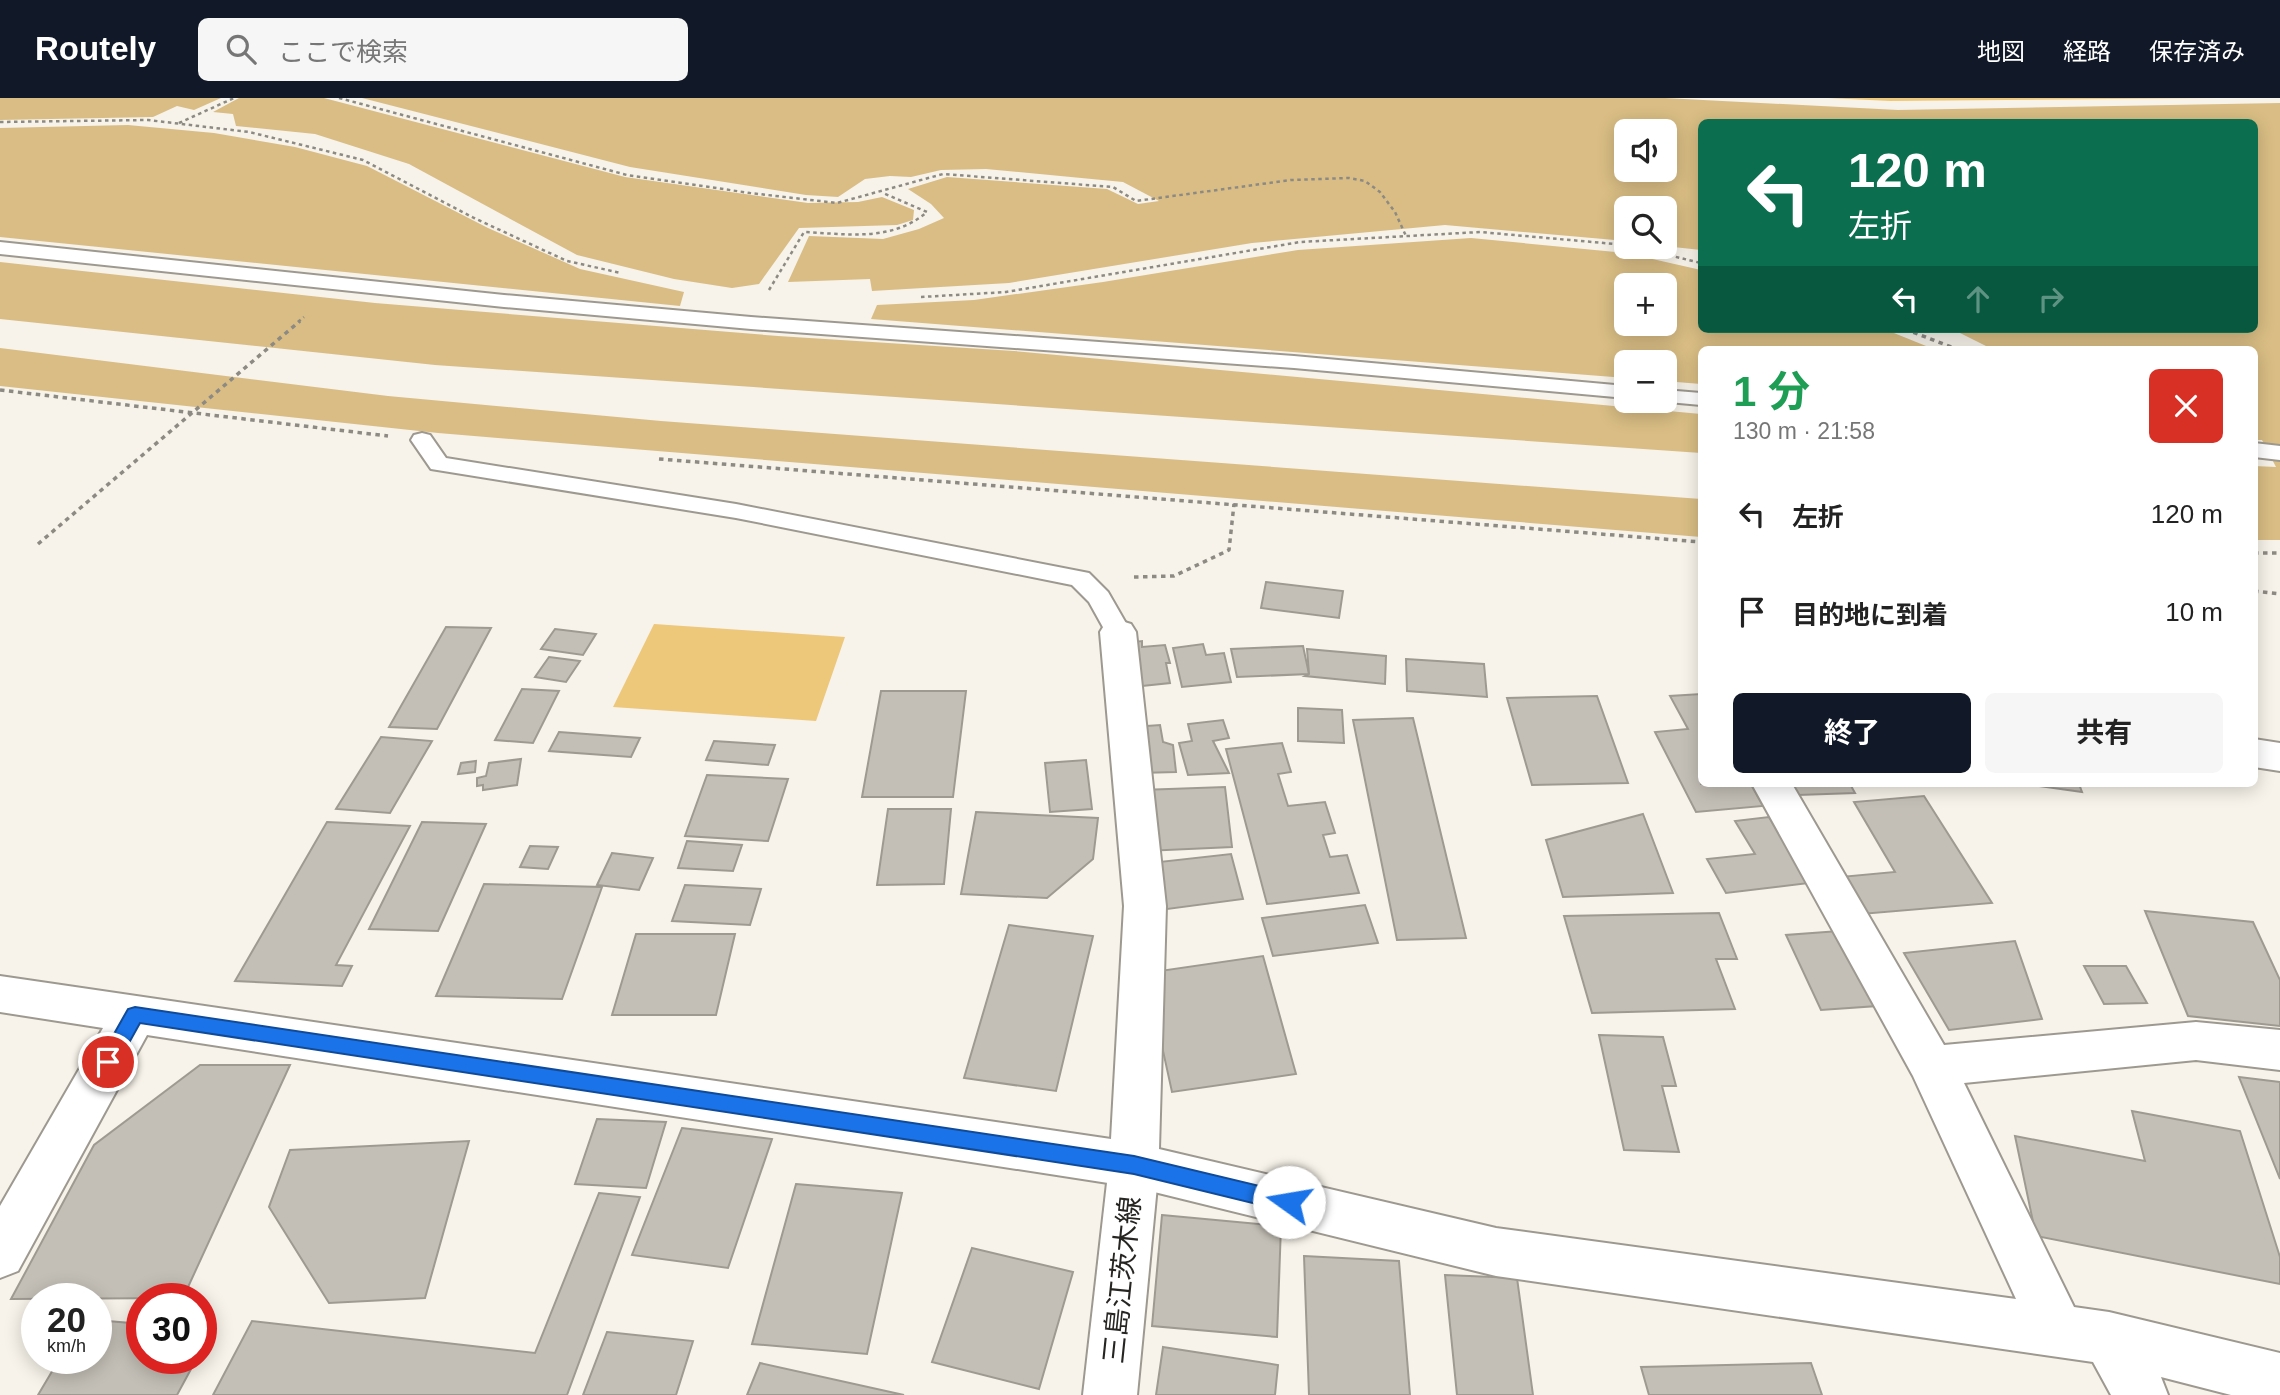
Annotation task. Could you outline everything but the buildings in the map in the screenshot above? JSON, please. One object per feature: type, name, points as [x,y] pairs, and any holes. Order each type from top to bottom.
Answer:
[{"type":"street","name":"三島江茨木線","points":[[1110,1395],[1134,1165],[1145,906],[1118,632]]},
{"type":"street","points":[[2258,754],[2280,757]]},
{"type":"street","points":[[1774,787],[2083,1334],[2141,1395]]},
{"type":"street","points":[[0,994],[1134,1165],[1496,1252],[2083,1334],[2280,1380]]},
{"type":"street","points":[[0,1254],[135,1014]]},
{"type":"street","points":[[1932,1066],[2196,1041],[2280,1050]]},
{"type":"lane","points":[[0,248],[751,323],[1294,362],[1614,391]]},
{"type":"lane","points":[[1677,397],[1698,399]]},
{"type":"lane","points":[[422,440],[439,464],[736,511],[1080,579],[1099,598],[1118,632]]},
{"type":"lane","points":[[2258,450],[2280,453]]},
{"type":"path","points":[[178,124],[234,98]]},
{"type":"path","points":[[339,98],[627,175],[837,203],[943,174],[1113,187],[1136,201],[1327,176],[1363,180],[1391,202],[1406,236]]},
{"type":"path","points":[[0,122],[148,120],[249,132],[363,160],[474,218],[567,261],[633,276]]},
{"type":"path","points":[[765,296],[804,232],[882,233],[917,224],[928,212],[882,192]]},
{"type":"path","points":[[911,297],[1006,292],[1300,242],[1480,232],[1614,244]]},
{"type":"path","points":[[1677,257],[1698,262]]},
{"type":"path","points":[[38,544],[341,284]]},
{"type":"path","points":[[1915,333],[1949,346]]},
{"type":"path","points":[[0,390],[422,440]]},
{"type":"path","points":[[657,459],[1698,542]]},
{"type":"path","points":[[1080,579],[1174,576],[1229,550],[1234,504]]},
{"type":"path","points":[[2258,553],[2280,552]]},
{"type":"path","points":[[2258,591],[2280,594]]},
{"type":"shaded area","points":[[0,98],[221,98],[194,110],[177,106],[153,117],[0,120]]},
{"type":"shaded area","points":[[239,98],[324,98],[625,177],[808,203],[858,202],[882,197],[914,210],[913,220],[897,225],[799,228],[759,284],[732,288],[674,279],[577,255],[409,164],[315,134],[236,126],[233,114],[213,112]]},
{"type":"shaded area","points":[[362,98],[1665,98],[1898,110],[2280,103],[2280,540],[2258,540],[2258,466],[2276,467],[2262,440],[2258,440],[2258,346],[1986,346],[1960,333],[2258,333],[2258,119],[1698,119],[1698,250],[1677,247],[1677,196],[1614,196],[1614,240],[1445,225],[1252,243],[1009,283],[872,291],[870,279],[788,282],[809,236],[883,239],[919,229],[944,218],[931,204],[908,189],[947,177],[1107,189],[1138,204],[1159,201],[1123,182],[986,169],[941,170],[911,177],[865,179],[838,197],[806,195],[630,167]]},
{"type":"shaded area","points":[[1828,98],[2215,98],[1890,101]]},
{"type":"shaded area","points":[[128,125],[214,133],[295,147],[367,166],[488,228],[580,269],[684,292],[680,306],[0,237],[0,128]]},
{"type":"shaded area","points":[[1471,238],[1614,252],[1614,259],[1652,259],[1698,269],[1698,333],[1894,333],[1926,346],[1698,346],[1698,384],[1677,382],[1677,350],[1614,350],[1614,377],[871,319],[877,305],[974,300],[1298,250]]},
{"type":"shaded area","points":[[0,262],[375,303],[778,336],[1014,351],[1614,406],[1614,413],[1698,414],[1698,453],[435,365],[0,319]]},
{"type":"shaded area","points":[[0,348],[388,396],[661,421],[1698,499],[1698,537],[438,433],[0,386]]},
{"type":"shaded area","points":[[654,624],[845,637],[816,721],[613,707]]},
{"type":"route","points":[[108,1062],[135,1014],[1134,1165],[1289,1202]]}]
